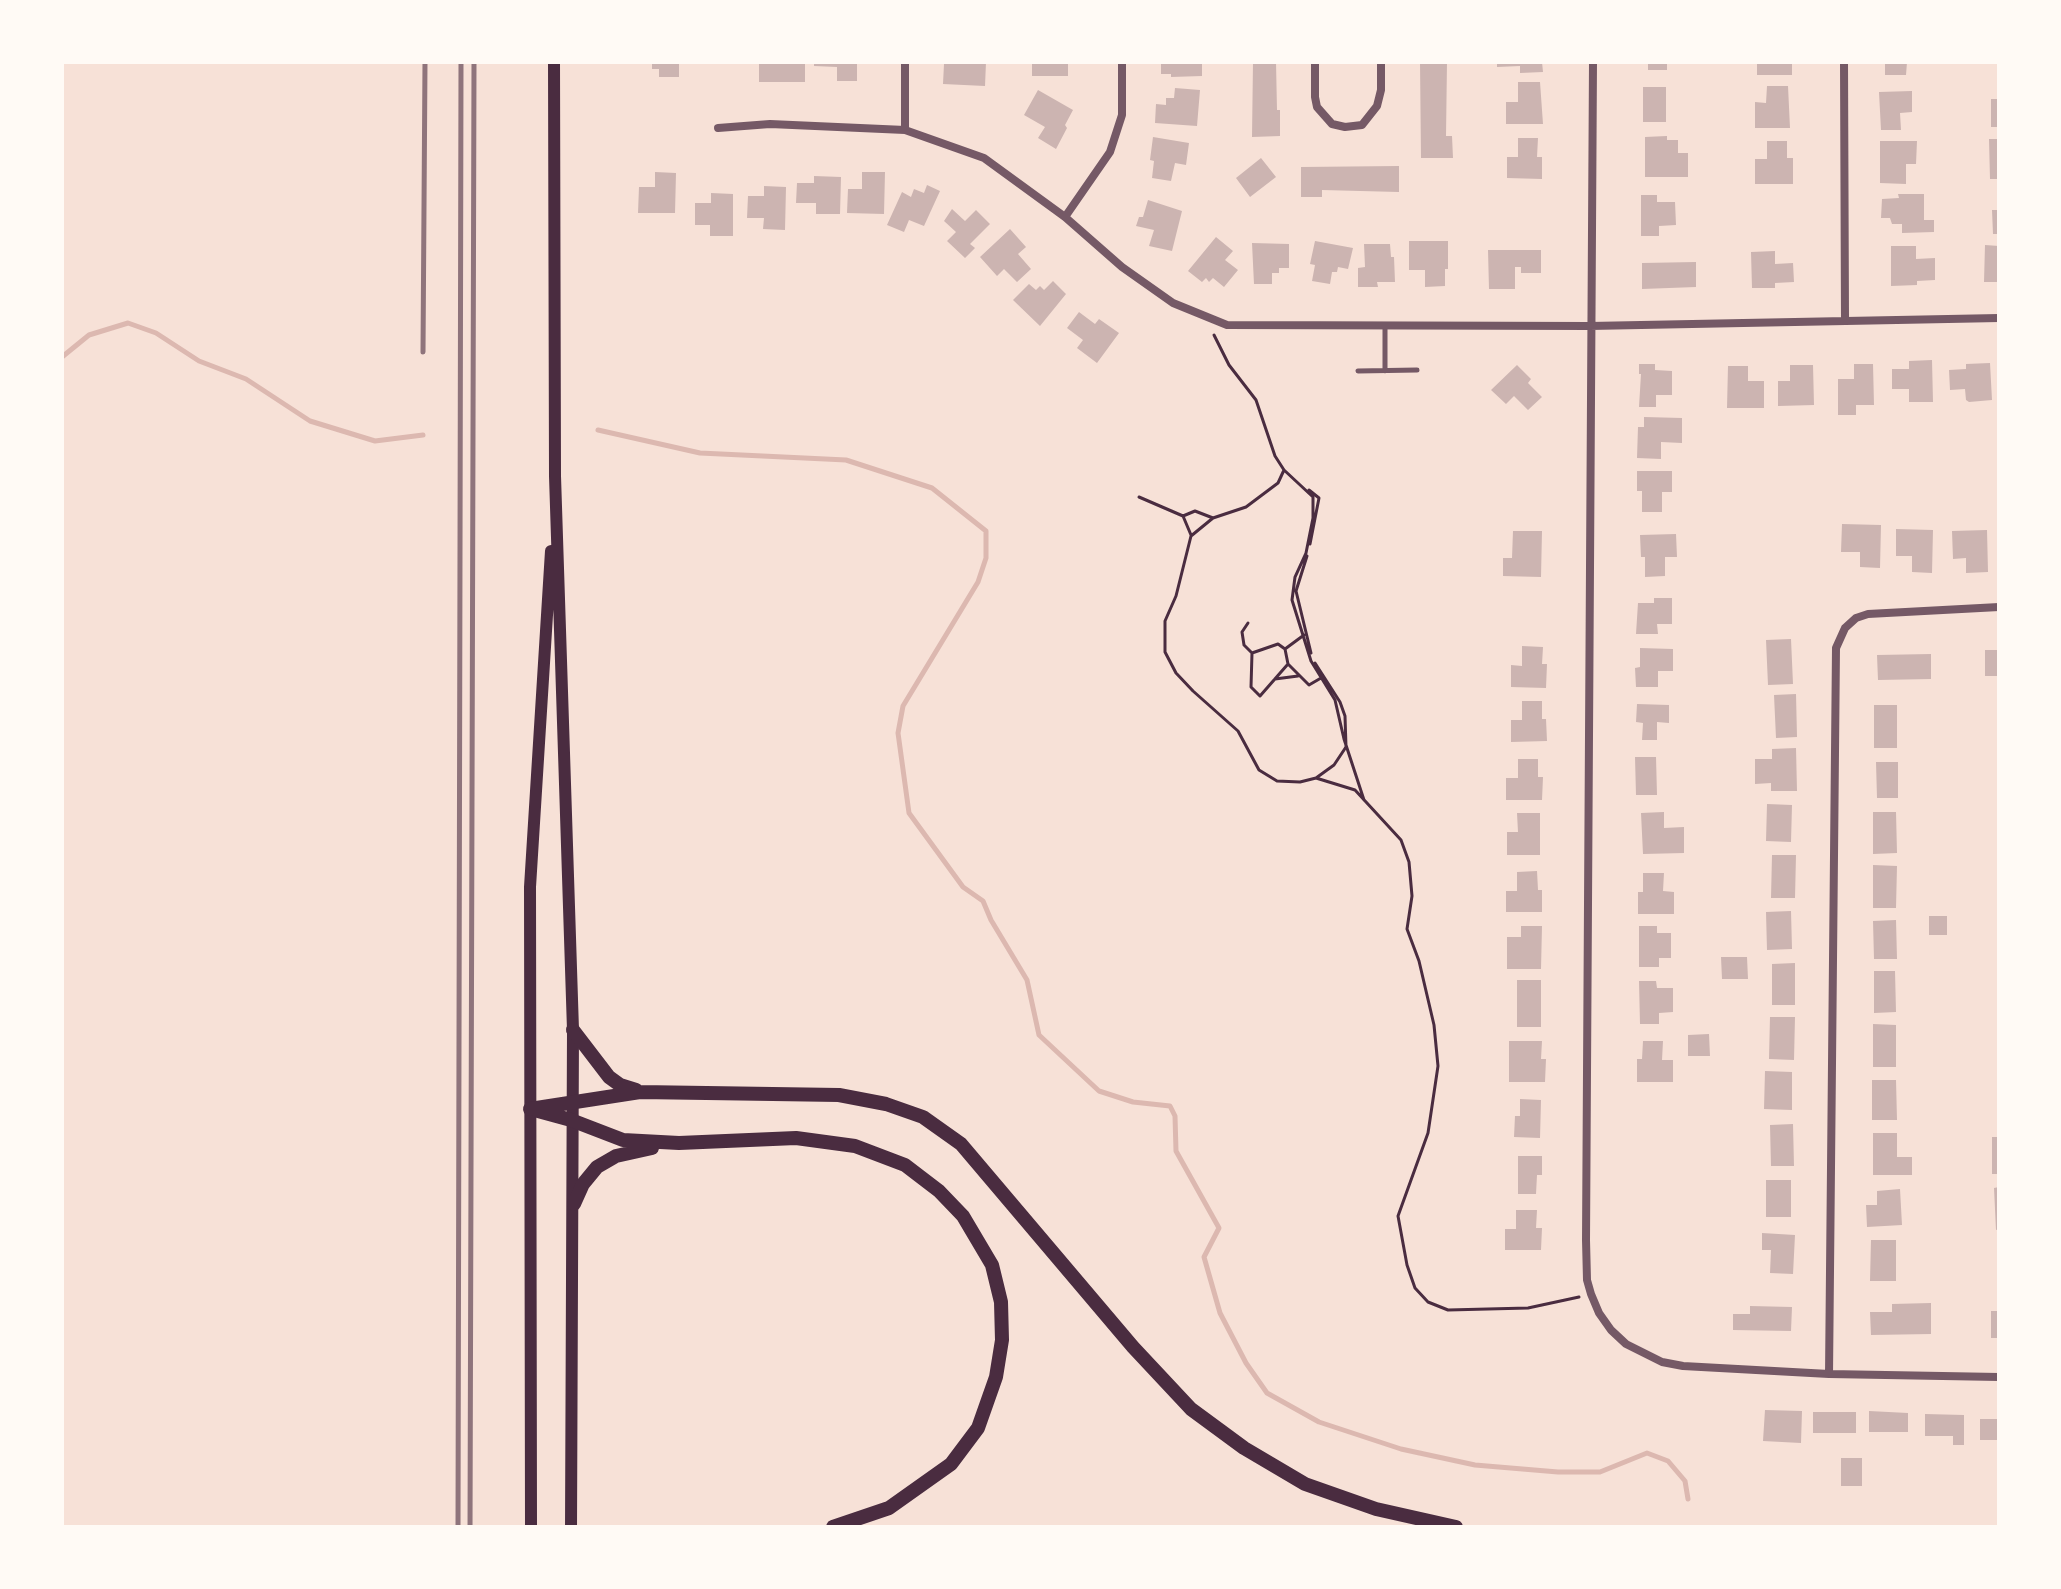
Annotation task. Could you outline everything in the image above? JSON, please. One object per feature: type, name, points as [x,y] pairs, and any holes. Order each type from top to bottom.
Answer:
[{"type":"main road","points":[[554,62],[555,476],[573,1030],[571,1527]]},
{"type":"main road","points":[[531,1527],[530,887],[555,476]]},
{"type":"main road","points":[[573,1030],[609,1077],[620,1085],[640,1092]]},
{"type":"main road","points":[[530,1109],[640,1092],[839,1095],[886,1104],[923,1117],[961,1144],[1133,1347],[1191,1409],[1244,1448],[1305,1484],[1376,1509],[1456,1527]]},
{"type":"main road","points":[[530,1109],[571,1120],[623,1140],[679,1143],[796,1138],[855,1146],[905,1165],[939,1191],[963,1216],[992,1265],[1001,1302],[1002,1340],[996,1377],[978,1428],[951,1464],[889,1508],[833,1527]]},
{"type":"main road","points":[[574,1204],[583,1184],[597,1167],[616,1156],[679,1143]]},
{"type":"street","points":[[905,62],[905,130]]},
{"type":"street","points":[[1065,217],[1110,152],[1122,115],[1122,62]]},
{"type":"street","points":[[1315,62],[1317,107],[1332,124],[1345,127],[1362,125],[1377,106],[1381,90],[1381,62]]},
{"type":"street","points":[[1593,62],[1586,1240],[1587,1280],[1591,1294],[1599,1313],[1618,1337],[1643,1355],[1662,1362],[1829,1374],[1999,1377]]},
{"type":"street","points":[[1844,62],[1845,320]]},
{"type":"street","points":[[718,128],[770,124],[905,130],[984,158],[1065,217],[1122,267],[1173,303],[1227,325],[1590,326],[1999,318]]},
{"type":"street","points":[[1829,1374],[1834,664],[1840,635],[1856,618],[1868,614],[1999,607]]},
{"type":"lane","points":[[1385,325],[1385,371]]},
{"type":"lane","points":[[1358,371],[1417,370]]},
{"type":"path","points":[[1139,497],[1183,516],[1191,536],[1176,596],[1165,621],[1165,652],[1184,682],[1238,731],[1259,770],[1277,781],[1300,782],[1316,778],[1334,765],[1346,747],[1345,716],[1340,702],[1313,661],[1296,591],[1314,529],[1319,498],[1284,470],[1275,456],[1256,400],[1229,365],[1205,316]]},
{"type":"path","points":[[1191,536],[1213,518],[1246,507],[1278,483],[1284,470]]},
{"type":"path","points":[[1303,484],[1313,497],[1313,518],[1306,553],[1295,577],[1292,600],[1311,661],[1335,700],[1346,747],[1365,801]]},
{"type":"path","points":[[1183,516],[1195,511],[1213,518]]},
{"type":"path","points":[[1248,623],[1242,632],[1244,645],[1252,653],[1251,687],[1260,696],[1288,664]]},
{"type":"path","points":[[1285,649],[1304,635]]},
{"type":"path","points":[[1252,653],[1278,644],[1285,649],[1288,664],[1309,685],[1321,678]]},
{"type":"path","points":[[1275,679],[1298,676]]},
{"type":"path","points":[[1316,778],[1355,790],[1401,840],[1409,862],[1412,896],[1407,929],[1419,961],[1438,1066],[1428,1133],[1398,1216],[1407,1265],[1415,1288],[1428,1302],[1448,1310],[1528,1308],[1591,1294]]},
{"type":"building","points":[[652,62],[679,62],[679,77],[659,77],[659,69],[652,69]]},
{"type":"building","points":[[759,62],[805,63],[805,82],[759,82]]},
{"type":"building","points":[[814,62],[857,62],[857,81],[837,81],[837,67],[814,66]]},
{"type":"building","points":[[986,62],[985,86],[943,84],[944,64]]},
{"type":"building","points":[[1032,62],[1068,62],[1068,76],[1032,76]]},
{"type":"building","points":[[1161,62],[1202,62],[1202,76],[1171,77],[1171,74],[1161,74]]},
{"type":"building","points":[[1253,62],[1276,62],[1280,136],[1252,137]]},
{"type":"building","points":[[1420,62],[1447,62],[1446,136],[1452,136],[1453,158],[1421,158]]},
{"type":"building","points":[[1497,62],[1542,62],[1543,72],[1520,73],[1520,66],[1497,67]]},
{"type":"building","points":[[1648,62],[1667,62],[1667,70],[1648,70]]},
{"type":"building","points":[[1757,62],[1792,62],[1792,75],[1757,75]]},
{"type":"building","points":[[1885,62],[1907,62],[1906,75],[1885,75]]},
{"type":"building","points":[[1518,82],[1540,82],[1543,124],[1506,124],[1506,102],[1518,102]]},
{"type":"building","points":[[1767,86],[1788,86],[1790,128],[1755,128],[1755,102],[1766,103]]},
{"type":"building","points":[[1643,87],[1666,87],[1666,122],[1643,122]]},
{"type":"building","points":[[1175,88],[1200,90],[1197,126],[1155,123],[1156,104],[1166,105],[1166,98],[1174,98]]},
{"type":"building","points":[[1038,90],[1073,110],[1056,149],[1038,138],[1045,127],[1024,115]]},
{"type":"building","points":[[1912,91],[1912,112],[1900,113],[1901,130],[1881,130],[1879,92]]},
{"type":"building","points":[[1991,99],[1999,99],[1999,127],[1991,127]]},
{"type":"building","points":[[1667,136],[1667,140],[1678,140],[1678,153],[1688,153],[1688,177],[1645,177],[1645,137]]},
{"type":"building","points":[[1153,137],[1189,143],[1186,165],[1175,163],[1171,181],[1152,178],[1154,161],[1150,160]]},
{"type":"building","points":[[1518,138],[1538,138],[1537,157],[1542,157],[1542,179],[1507,178],[1507,157],[1518,157]]},
{"type":"building","points":[[1989,139],[1999,139],[1999,179],[1990,179]]},
{"type":"building","points":[[1767,141],[1787,141],[1787,158],[1793,158],[1793,184],[1755,184],[1755,159],[1767,159]]},
{"type":"building","points":[[1880,141],[1917,141],[1916,164],[1906,164],[1906,184],[1880,183]]},
{"type":"building","points":[[1261,158],[1276,177],[1250,197],[1236,178]]},
{"type":"building","points":[[1399,166],[1399,192],[1322,190],[1322,197],[1301,197],[1301,167]]},
{"type":"building","points":[[655,172],[676,173],[675,213],[638,213],[639,187],[655,187]]},
{"type":"building","points":[[862,172],[885,172],[884,214],[847,213],[848,189],[862,189]]},
{"type":"building","points":[[814,176],[841,177],[840,214],[816,214],[816,203],[796,203],[797,183],[814,183]]},
{"type":"building","points":[[927,185],[940,191],[924,226],[909,220],[904,232],[887,225],[902,192],[911,197],[914,189],[924,193]]},
{"type":"building","points":[[764,186],[786,187],[785,230],[763,229],[764,218],[747,218],[748,196],[764,196]]},
{"type":"building","points":[[711,193],[733,194],[733,236],[710,236],[710,225],[695,225],[695,203],[711,203]]},
{"type":"building","points":[[1898,194],[1924,194],[1924,220],[1934,220],[1934,232],[1902,233],[1902,224],[1892,224],[1890,218],[1881,218],[1882,199],[1899,198]]},
{"type":"building","points":[[1641,195],[1657,195],[1657,202],[1675,202],[1676,225],[1659,226],[1659,236],[1641,236]]},
{"type":"building","points":[[1148,200],[1182,211],[1172,251],[1149,246],[1154,230],[1136,226],[1139,217],[1143,217]]},
{"type":"building","points":[[952,209],[965,221],[976,210],[990,224],[970,244],[975,248],[965,258],[947,241],[956,232],[944,221]]},
{"type":"building","points":[[1992,210],[1999,210],[1999,234],[1993,234]]},
{"type":"building","points":[[1010,229],[1026,247],[1018,254],[1031,269],[1017,282],[1004,269],[997,276],[980,257]]},
{"type":"building","points":[[1216,237],[1233,251],[1225,260],[1238,270],[1224,287],[1213,278],[1202,282],[1188,271]]},
{"type":"building","points":[[1315,241],[1353,248],[1348,269],[1338,267],[1337,272],[1332,272],[1330,284],[1312,281],[1315,265],[1310,264]]},
{"type":"building","points":[[1409,241],[1448,241],[1445,286],[1425,287],[1425,270],[1409,270]]},
{"type":"building","points":[[1252,243],[1289,244],[1289,268],[1279,268],[1279,273],[1272,273],[1272,284],[1254,284]]},
{"type":"building","points":[[1364,244],[1390,244],[1395,282],[1377,282],[1378,287],[1358,287],[1358,268],[1365,267]]},
{"type":"building","points":[[1985,245],[1999,246],[1999,282],[1984,282]]},
{"type":"building","points":[[1891,246],[1916,246],[1916,259],[1935,258],[1935,280],[1917,281],[1917,285],[1891,286]]},
{"type":"building","points":[[1488,250],[1541,250],[1541,273],[1521,273],[1521,267],[1515,267],[1515,289],[1489,289]]},
{"type":"building","points":[[1775,251],[1775,264],[1793,263],[1794,282],[1775,283],[1775,288],[1752,288],[1751,252]]},
{"type":"building","points":[[1696,262],[1696,287],[1642,289],[1642,263]]},
{"type":"building","points":[[1053,281],[1066,294],[1040,326],[1013,300],[1029,284],[1036,290],[1040,286],[1044,290]]},
{"type":"building","points":[[1079,312],[1095,324],[1099,319],[1119,333],[1097,363],[1077,348],[1083,340],[1067,328]]},
{"type":"building","points":[[1932,360],[1933,402],[1909,402],[1909,389],[1892,389],[1892,369],[1909,369],[1909,361]]},
{"type":"building","points":[[1990,363],[1992,400],[1969,402],[1965,389],[1950,390],[1949,370],[1966,369],[1966,364]]},
{"type":"building","points":[[1639,364],[1655,364],[1655,370],[1672,371],[1672,395],[1656,395],[1656,407],[1639,407]]},
{"type":"building","points":[[1854,364],[1873,364],[1874,405],[1856,405],[1856,415],[1838,415],[1838,379],[1854,379]]},
{"type":"building","points":[[1517,365],[1531,379],[1528,383],[1542,397],[1528,410],[1514,396],[1506,404],[1491,390]]},
{"type":"building","points":[[1790,365],[1813,365],[1814,405],[1778,406],[1778,381],[1790,381]]},
{"type":"building","points":[[1728,366],[1748,366],[1748,381],[1764,381],[1764,408],[1727,408]]},
{"type":"building","points":[[1644,417],[1682,418],[1682,443],[1661,442],[1661,459],[1637,458],[1638,427],[1644,427]]},
{"type":"building","points":[[1637,471],[1672,471],[1672,492],[1662,492],[1662,512],[1642,512],[1642,491],[1637,491]]},
{"type":"building","points":[[1842,524],[1881,525],[1880,568],[1860,567],[1860,552],[1841,552]]},
{"type":"building","points":[[1896,529],[1933,530],[1932,573],[1912,572],[1912,556],[1896,556]]},
{"type":"building","points":[[1987,530],[1988,572],[1966,573],[1966,558],[1953,559],[1952,531]]},
{"type":"building","points":[[1513,531],[1542,531],[1541,577],[1503,576],[1503,558],[1512,558]]},
{"type":"building","points":[[1676,534],[1677,557],[1665,557],[1665,576],[1645,577],[1640,535]]},
{"type":"building","points":[[1654,598],[1672,598],[1672,624],[1657,624],[1658,634],[1636,634],[1638,603],[1654,603]]},
{"type":"building","points":[[1791,639],[1793,684],[1768,685],[1766,640]]},
{"type":"building","points":[[1522,646],[1543,647],[1542,664],[1547,664],[1546,688],[1511,687],[1511,665],[1522,666]]},
{"type":"building","points":[[1640,648],[1673,649],[1673,671],[1658,671],[1658,687],[1636,687],[1635,668],[1640,667]]},
{"type":"building","points":[[1985,650],[1999,650],[1999,676],[1985,676]]},
{"type":"building","points":[[1931,654],[1931,679],[1878,680],[1877,655]]},
{"type":"building","points":[[1796,694],[1797,737],[1776,738],[1774,695]]},
{"type":"building","points":[[1522,701],[1542,701],[1547,741],[1511,742],[1511,720],[1522,720]]},
{"type":"building","points":[[1637,704],[1669,705],[1669,723],[1657,722],[1657,740],[1642,740],[1643,723],[1636,722]]},
{"type":"building","points":[[1874,705],[1897,705],[1897,748],[1874,748]]},
{"type":"building","points":[[1796,748],[1797,791],[1771,791],[1771,783],[1755,784],[1755,759],[1772,759],[1772,749]]},
{"type":"building","points":[[1635,757],[1656,757],[1657,795],[1636,795]]},
{"type":"building","points":[[1518,759],[1538,759],[1538,777],[1543,777],[1542,800],[1506,800],[1506,778],[1518,778]]},
{"type":"building","points":[[1876,762],[1898,762],[1898,798],[1877,798]]},
{"type":"building","points":[[1767,804],[1792,805],[1791,842],[1766,841]]},
{"type":"building","points":[[1664,812],[1664,828],[1684,827],[1684,853],[1643,854],[1641,813]]},
{"type":"building","points":[[1873,812],[1896,812],[1897,853],[1873,854]]},
{"type":"building","points":[[1517,813],[1540,813],[1540,855],[1507,855],[1507,832],[1518,832]]},
{"type":"building","points":[[1772,855],[1796,855],[1795,898],[1771,898]]},
{"type":"building","points":[[1873,865],[1897,866],[1896,908],[1873,908]]},
{"type":"building","points":[[1537,871],[1538,890],[1542,890],[1542,912],[1506,912],[1506,891],[1517,891],[1517,872]]},
{"type":"building","points":[[1643,873],[1664,873],[1663,891],[1674,892],[1674,914],[1638,914],[1638,892],[1643,892]]},
{"type":"building","points":[[1791,911],[1792,949],[1767,950],[1766,912]]},
{"type":"building","points":[[1929,916],[1947,916],[1947,935],[1929,935]]},
{"type":"building","points":[[1896,920],[1897,959],[1874,959],[1873,921]]},
{"type":"building","points":[[1521,926],[1542,926],[1541,969],[1507,969],[1507,937],[1521,937]]},
{"type":"building","points":[[1639,926],[1657,926],[1657,933],[1671,933],[1671,958],[1659,958],[1659,967],[1639,967]]},
{"type":"building","points":[[1721,957],[1747,957],[1748,979],[1722,979]]},
{"type":"building","points":[[1795,963],[1795,1005],[1772,1005],[1772,964]]},
{"type":"building","points":[[1874,971],[1895,971],[1896,1012],[1874,1013]]},
{"type":"building","points":[[1517,980],[1541,980],[1541,1027],[1517,1027]]},
{"type":"building","points":[[1639,981],[1656,981],[1657,988],[1673,988],[1673,1012],[1659,1013],[1659,1024],[1640,1024]]},
{"type":"building","points":[[1770,1017],[1795,1017],[1794,1060],[1769,1059]]},
{"type":"building","points":[[1873,1024],[1896,1025],[1896,1067],[1873,1067]]},
{"type":"building","points":[[1709,1034],[1710,1056],[1688,1056],[1688,1035]]},
{"type":"building","points":[[1509,1041],[1542,1041],[1541,1059],[1546,1059],[1545,1082],[1509,1082]]},
{"type":"building","points":[[1643,1041],[1663,1041],[1662,1060],[1673,1060],[1673,1082],[1637,1082],[1637,1059],[1642,1059]]},
{"type":"building","points":[[1765,1071],[1792,1072],[1792,1110],[1764,1109]]},
{"type":"building","points":[[1872,1080],[1896,1080],[1897,1120],[1872,1120]]},
{"type":"building","points":[[1520,1099],[1541,1100],[1540,1138],[1514,1137],[1515,1116],[1520,1116]]},
{"type":"building","points":[[1793,1124],[1794,1166],[1771,1166],[1770,1125]]},
{"type":"building","points":[[1873,1133],[1897,1133],[1897,1157],[1912,1157],[1912,1175],[1873,1175]]},
{"type":"building","points":[[1992,1137],[1999,1137],[1999,1174],[1992,1174]]},
{"type":"building","points":[[1518,1156],[1542,1156],[1542,1175],[1537,1175],[1536,1194],[1518,1194]]},
{"type":"building","points":[[1766,1180],[1791,1180],[1791,1217],[1766,1217]]},
{"type":"building","points":[[1999,1187],[1999,1229],[1996,1230],[1994,1188]]},
{"type":"building","points":[[1900,1189],[1902,1225],[1867,1227],[1866,1205],[1877,1205],[1877,1191]]},
{"type":"building","points":[[1516,1210],[1537,1210],[1536,1228],[1542,1228],[1541,1250],[1505,1250],[1505,1229],[1516,1229]]},
{"type":"building","points":[[1762,1233],[1795,1235],[1793,1274],[1770,1273],[1771,1250],[1762,1250]]},
{"type":"building","points":[[1871,1240],[1896,1240],[1896,1281],[1870,1281]]},
{"type":"building","points":[[1931,1303],[1931,1334],[1871,1335],[1870,1312],[1892,1312],[1892,1304]]},
{"type":"building","points":[[1750,1306],[1792,1307],[1791,1331],[1733,1330],[1733,1314],[1750,1314]]},
{"type":"building","points":[[1991,1311],[1999,1311],[1999,1338],[1991,1338]]},
{"type":"building","points":[[1765,1410],[1802,1411],[1801,1443],[1763,1441]]},
{"type":"building","points":[[1869,1411],[1908,1413],[1908,1432],[1869,1432]]},
{"type":"building","points":[[1813,1412],[1856,1412],[1856,1433],[1813,1433]]},
{"type":"building","points":[[1925,1414],[1964,1415],[1964,1445],[1953,1445],[1953,1436],[1925,1436]]},
{"type":"building","points":[[1980,1419],[1999,1419],[1999,1440],[1980,1440]]},
{"type":"building","points":[[1841,1458],[1862,1458],[1862,1486],[1841,1486]]},
{"type":"waterway","points":[[62,357],[89,335],[128,323],[156,333],[199,361],[246,379],[310,421],[375,441],[423,435]]},
{"type":"waterway","points":[[598,430],[700,453],[846,460],[932,488],[986,531],[986,558],[978,582],[903,706],[898,733],[909,813],[963,887],[983,901],[1027,980],[1039,1035],[1099,1091],[1133,1102],[1170,1106],[1175,1116],[1176,1151],[1219,1228],[1204,1257],[1220,1313],[1246,1363],[1267,1393],[1319,1422],[1401,1449],[1475,1465],[1600,1472],[1647,1453],[1668,1461],[1685,1481],[1688,1499]]},
{"type":"railway","points":[[423,352],[425,62]]},
{"type":"railway","points":[[458,1527],[461,62]]},
{"type":"railway","points":[[470,1527],[474,62]]}]
